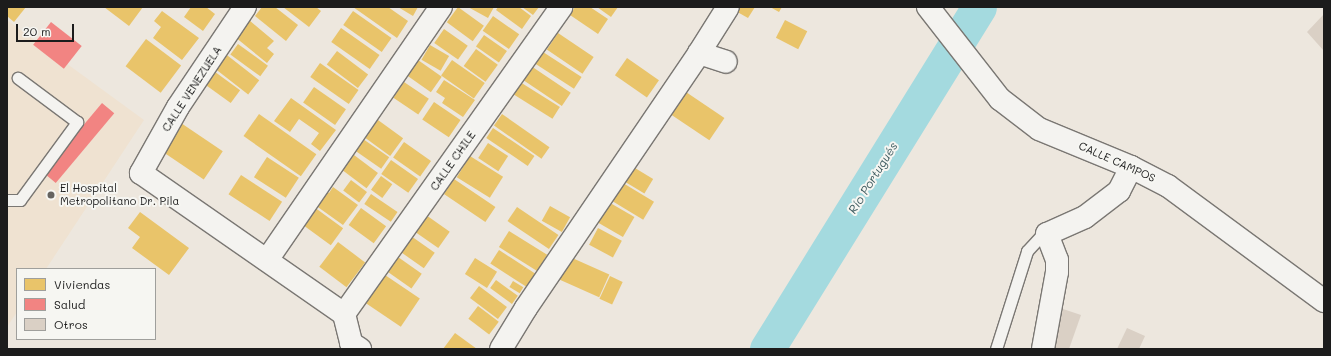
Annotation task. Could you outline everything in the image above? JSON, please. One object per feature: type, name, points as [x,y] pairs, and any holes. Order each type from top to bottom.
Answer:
[{"type":"street","name":"CALLE VENEZUELA","points":[[246,7],[178,106],[141,172],[267,260]]},
{"type":"street","points":[[360,349],[351,342],[344,314],[267,260],[441,7]]},
{"type":"street","name":"CALLE CHILE","points":[[344,314],[561,7]]},
{"type":"street","points":[[501,349],[531,301],[728,7]]},
{"type":"street","name":"CALLE CAMPOS","points":[[928,7],[1000,98],[1039,129],[1131,167],[1168,186],[1324,301]]},
{"type":"street","points":[[699,52],[726,62]]},
{"type":"street","points":[[1043,349],[1058,260],[1047,234],[1085,217],[1119,191],[1131,167]]},
{"type":"lane","points":[[7,200],[20,200],[77,122],[18,78]]},
{"type":"lane","points":[[996,349],[1027,250],[1040,237],[1047,234]]},
{"type":"shaded area","name":"El Hospital Metropolitano Dr. Pila","points":[[7,20],[144,120],[47,268],[16,268],[16,314],[7,327]]},
{"type":"building: Viviendas","points":[[7,7],[26,7],[14,22],[7,16]]},
{"type":"building: Viviendas","points":[[104,7],[143,7],[129,26]]},
{"type":"building: Viviendas","points":[[191,7],[206,7],[215,14],[203,31],[184,17]]},
{"type":"building: Viviendas","points":[[262,7],[275,7],[298,25],[286,41],[255,16]]},
{"type":"building: Viviendas","points":[[283,7],[316,7],[321,11],[309,27]]},
{"type":"building: Viviendas","points":[[353,7],[388,7],[408,21],[397,38]]},
{"type":"building: Viviendas","points":[[398,7],[418,7],[413,16]]},
{"type":"building: Viviendas","points":[[458,7],[484,26],[473,41],[447,22]]},
{"type":"building: Viviendas","points":[[468,7],[494,7],[488,18]]},
{"type":"building: Viviendas","points":[[498,7],[519,7],[531,16],[522,29],[496,10]]},
{"type":"building: Viviendas","points":[[522,7],[539,7],[533,15]]},
{"type":"building: Viviendas","points":[[575,7],[590,7],[608,19],[598,34],[570,15]]},
{"type":"building: Viviendas","points":[[597,7],[618,7],[611,17]]},
{"type":"building: Viviendas","points":[[734,7],[755,7],[748,18],[732,9]]},
{"type":"building: Viviendas","points":[[770,7],[782,7],[779,12]]},
{"type":"building: Viviendas","points":[[162,11],[199,38],[182,60],[153,38],[161,27],[154,21]]},
{"type":"building: Viviendas","points":[[353,11],[392,38],[382,52],[343,25]]},
{"type":"building: Viviendas","points":[[493,16],[519,34],[509,49],[483,31]]},
{"type":"building: Viviendas","points":[[249,20],[274,41],[267,48],[274,54],[267,63],[235,37]]},
{"type":"building: Viviendas","points":[[785,20],[807,31],[798,49],[776,38]]},
{"type":"building: Viviendas","points":[[341,28],[380,55],[370,69],[331,42]]},
{"type":"building: Viviendas","points":[[444,29],[468,46],[458,60],[434,43]]},
{"type":"building: Viviendas","points":[[558,33],[594,57],[582,74],[547,50]]},
{"type":"building: Viviendas","points":[[484,35],[507,51],[499,63],[476,46]]},
{"type":"building: Viviendas","points":[[146,39],[181,65],[161,93],[126,66]]},
{"type":"building: Viviendas","points":[[238,44],[268,66],[260,76],[230,55]]},
{"type":"building: Viviendas","points":[[430,45],[449,56],[441,71],[422,60]]},
{"type":"building: Viviendas","points":[[476,49],[498,65],[485,82],[464,66]]},
{"type":"building: Viviendas","points":[[337,51],[368,74],[358,88],[327,65]]},
{"type":"building: Viviendas","points":[[223,52],[259,80],[248,95],[212,66]]},
{"type":"building: Viviendas","points":[[543,52],[582,77],[574,89],[535,64]]},
{"type":"building: Viviendas","points":[[627,58],[659,80],[647,98],[615,75]]},
{"type":"building: Viviendas","points":[[418,60],[442,77],[431,92],[407,76]]},
{"type":"building: Viviendas","points":[[452,60],[485,83],[474,99],[441,76]]},
{"type":"building: Viviendas","points":[[320,63],[359,90],[349,104],[310,77]]},
{"type":"building: Viviendas","points":[[531,66],[571,93],[562,106],[522,79]]},
{"type":"building: Viviendas","points":[[211,69],[240,90],[231,103],[202,82]]},
{"type":"building: Viviendas","points":[[444,80],[475,100],[463,117],[442,103],[445,98],[436,92]]},
{"type":"building: Viviendas","points":[[404,82],[429,99],[418,115],[393,98]]},
{"type":"building: Viviendas","points":[[520,82],[560,107],[552,119],[513,94]]},
{"type":"building: Viviendas","points":[[314,87],[346,109],[335,125],[303,103]]},
{"type":"building: Viviendas","points":[[683,90],[724,118],[709,140],[668,112]]},
{"type":"building: Viviendas","points":[[291,98],[336,130],[320,151],[311,144],[319,133],[299,119],[290,132],[274,121]]},
{"type":"building: Viviendas","points":[[434,102],[461,120],[449,137],[422,119]]},
{"type":"building: Viviendas","points":[[259,114],[316,154],[301,176],[244,136]]},
{"type":"building: Viviendas","points":[[502,114],[550,147],[541,159],[494,125]]},
{"type":"building: Viviendas","points":[[378,120],[403,138],[390,156],[365,138]]},
{"type":"building: Viviendas","points":[[178,121],[223,151],[204,179],[159,149]]},
{"type":"building: Viviendas","points":[[493,128],[534,156],[528,166],[486,138]]},
{"type":"building: Viviendas","points":[[363,139],[389,157],[381,169],[355,150]]},
{"type":"building: Viviendas","points":[[404,142],[431,161],[420,176],[393,158]]},
{"type":"building: Viviendas","points":[[488,143],[508,156],[498,171],[478,158]]},
{"type":"building: Viviendas","points":[[354,155],[378,173],[367,188],[343,170]]},
{"type":"building: Viviendas","points":[[470,156],[503,177],[490,198],[457,177]]},
{"type":"building: Viviendas","points":[[267,157],[299,178],[286,198],[254,177]]},
{"type":"building: Viviendas","points":[[391,160],[418,179],[408,193],[381,174]]},
{"type":"building: Viviendas","points":[[630,165],[653,179],[644,193],[621,180]]},
{"type":"building: Viviendas","points":[[241,175],[282,202],[270,221],[228,194]]},
{"type":"building: Viviendas","points":[[381,176],[392,184],[382,198],[371,190]]},
{"type":"building: Viviendas","points":[[454,179],[495,207],[485,222],[444,194]]},
{"type":"building: Viviendas","points":[[351,180],[367,192],[359,202],[343,190]]},
{"type":"building: Viviendas","points":[[618,180],[654,202],[643,220],[607,198]]},
{"type":"building: Viviendas","points":[[333,187],[358,205],[343,225],[315,205],[326,191],[329,193]]},
{"type":"building: Viviendas","points":[[371,194],[398,212],[391,222],[364,204]]},
{"type":"building: Viviendas","points":[[605,200],[634,217],[623,237],[594,220]]},
{"type":"building: Viviendas","points":[[550,206],[570,217],[562,232],[542,221]]},
{"type":"building: Viviendas","points":[[314,207],[343,228],[331,245],[302,224]]},
{"type":"building: Viviendas","points":[[517,207],[558,235],[549,249],[507,221]]},
{"type":"building: Viviendas","points":[[361,208],[386,226],[374,243],[349,225]]},
{"type":"building: Viviendas","points":[[140,212],[189,248],[169,275],[132,248],[140,237],[128,228]]},
{"type":"building: Viviendas","points":[[426,215],[450,232],[438,248],[415,231]]},
{"type":"building: Viviendas","points":[[598,228],[622,241],[613,257],[589,245]]},
{"type":"building: Viviendas","points":[[509,231],[547,255],[537,271],[499,247]]},
{"type":"building: Viviendas","points":[[411,236],[435,253],[424,268],[400,252]]},
{"type":"building: Viviendas","points":[[338,242],[365,262],[346,287],[319,267]]},
{"type":"building: Viviendas","points":[[499,250],[535,273],[526,287],[490,263]]},
{"type":"building: Viviendas","points":[[398,257],[422,274],[411,288],[388,272]]},
{"type":"building: Viviendas","points":[[570,257],[609,274],[599,297],[560,280]]},
{"type":"building: Viviendas","points":[[475,258],[497,272],[487,288],[465,274]]},
{"type":"building: Viviendas","points":[[385,275],[420,298],[401,327],[366,303]]},
{"type":"building: Viviendas","points":[[610,276],[623,282],[612,305],[599,299]]},
{"type":"building: Viviendas","points":[[496,280],[518,296],[512,304],[490,288]]},
{"type":"building: Viviendas","points":[[513,281],[523,287],[520,293],[509,287]]},
{"type":"building: Viviendas","points":[[479,286],[507,307],[498,319],[470,298]]},
{"type":"building: Viviendas","points":[[478,306],[499,322],[489,334],[468,319]]},
{"type":"building: Viviendas","points":[[455,333],[477,349],[443,349]]},
{"type":"building: Salud","points":[[51,22],[82,46],[64,69],[33,45]]},
{"type":"building: Salud","points":[[102,103],[114,113],[56,183],[44,173]]},
{"type":"building: Otros","points":[[1324,14],[1324,51],[1307,32]]},
{"type":"building: Otros","points":[[1063,309],[1081,315],[1069,349],[1048,349]]},
{"type":"building: Otros","points":[[1127,328],[1145,336],[1139,349],[1117,349]]},
{"type":"waterway","name":"Río Portugués","points":[[767,349],[979,7]]},
{"type":"place","name":"El Hospital Metropolitano Dr. Pila","points":[[51,195]]}]
